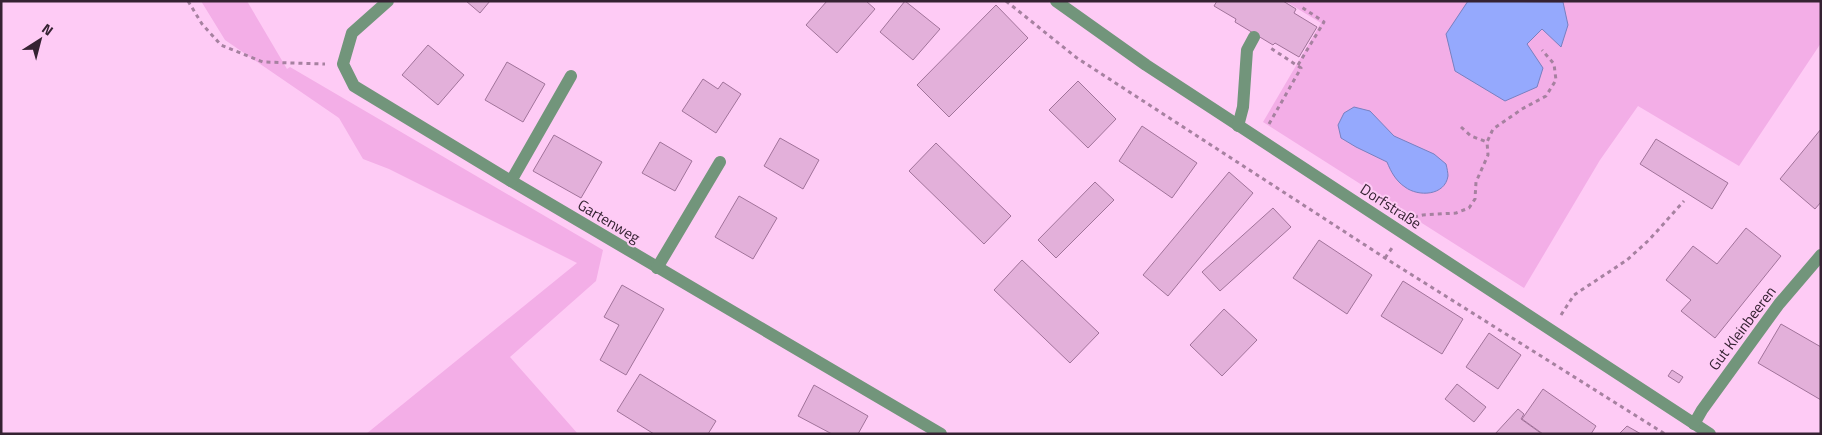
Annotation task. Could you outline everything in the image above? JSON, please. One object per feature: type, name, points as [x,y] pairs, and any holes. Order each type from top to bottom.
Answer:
[{"type":"street","points":[[343,64],[352,32],[388,1]]},
{"type":"street","name":"Dorfstraße","points":[[1056,1],[1146,65],[1238,126],[1710,434]]},
{"type":"street","points":[[1238,126],[1243,107],[1247,50],[1254,37]]},
{"type":"street","name":"Gartenweg","points":[[343,64],[354,86],[511,182],[941,434]]},
{"type":"street","points":[[511,182],[571,76]]},
{"type":"street","points":[[657,268],[720,162]]},
{"type":"street","name":"Gut Kleinbeeren","points":[[1694,424],[1702,410],[1779,304],[1821,255]]},
{"type":"path","points":[[188,1],[202,24],[221,45],[263,62],[343,64]]},
{"type":"path","points":[[1006,1],[1077,58],[1385,258],[1665,434]]},
{"type":"path","points":[[1298,65],[1324,22],[1300,6]]},
{"type":"path","points":[[1254,37],[1302,68],[1260,140]]},
{"type":"path","points":[[1409,223],[1414,217],[1456,213],[1469,208],[1475,198],[1476,182],[1488,155],[1487,142],[1493,129],[1522,109],[1546,96],[1556,80],[1554,64],[1542,50]]},
{"type":"path","points":[[1461,127],[1471,136],[1487,142]]},
{"type":"path","points":[[1558,320],[1574,295],[1627,260],[1649,240],[1684,201]]},
{"type":"shaded area","points":[[201,1],[247,1],[287,69],[290,67],[603,250],[596,281],[510,357],[578,434],[366,434],[577,263],[389,169],[363,159],[339,118],[225,40]]},
{"type":"shaded area","points":[[1285,1],[1821,1],[1821,43],[1739,166],[1638,106],[1600,160],[1524,288],[1263,122],[1321,23]]},
{"type":"water","points":[[1468,1],[1563,2],[1568,25],[1561,47],[1542,29],[1527,44],[1543,68],[1537,87],[1505,101],[1455,71],[1446,34]]},
{"type":"water","points":[[1354,107],[1370,111],[1394,136],[1434,154],[1446,164],[1448,176],[1442,188],[1430,193],[1410,190],[1396,179],[1387,162],[1341,138],[1338,125],[1344,113]]},
{"type":"building","points":[[466,1],[490,1],[480,13]]},
{"type":"building","points":[[827,1],[866,1],[875,9],[837,53],[806,25]]},
{"type":"building","points":[[905,1],[940,29],[913,60],[880,32]]},
{"type":"building","points":[[1217,1],[1283,1],[1296,9],[1294,13],[1317,27],[1299,57],[1275,43],[1273,45],[1235,22],[1236,19],[1214,6]]},
{"type":"building","points":[[996,5],[1028,38],[949,117],[917,85]]},
{"type":"building","points":[[428,45],[464,75],[438,105],[402,75]]},
{"type":"building","points":[[507,62],[545,84],[523,122],[485,100]]},
{"type":"building","points":[[703,79],[718,89],[723,82],[741,94],[716,133],[682,111]]},
{"type":"building","points":[[1078,81],[1116,119],[1088,148],[1049,110]]},
{"type":"building","points":[[1142,126],[1197,163],[1172,198],[1119,161]]},
{"type":"building","points":[[1821,129],[1821,202],[1815,209],[1780,179]]},
{"type":"building","points":[[554,135],[602,162],[581,198],[533,171]]},
{"type":"building","points":[[780,138],[819,160],[803,189],[764,166]]},
{"type":"building","points":[[1656,139],[1728,183],[1712,209],[1640,164]]},
{"type":"building","points":[[660,142],[692,161],[675,191],[642,173]]},
{"type":"building","points":[[936,143],[1011,216],[984,244],[909,171]]},
{"type":"building","points":[[1229,172],[1253,193],[1168,296],[1143,275]]},
{"type":"building","points":[[1095,182],[1114,200],[1056,258],[1038,240]]},
{"type":"building","points":[[739,196],[777,218],[753,259],[715,237]]},
{"type":"building","points":[[1273,208],[1291,227],[1220,291],[1202,272]]},
{"type":"building","points":[[1746,228],[1781,256],[1715,338],[1681,311],[1691,300],[1666,280],[1693,246],[1717,264]]},
{"type":"building","points":[[1319,240],[1372,275],[1347,314],[1293,278]]},
{"type":"building","points":[[1022,260],[1099,333],[1070,363],[994,290]]},
{"type":"building","points":[[1403,281],[1463,319],[1442,354],[1381,316]]},
{"type":"building","points":[[622,285],[664,309],[626,375],[600,360],[619,325],[604,317]]},
{"type":"building","points":[[1224,309],[1257,340],[1222,376],[1190,345]]},
{"type":"building","points":[[1781,324],[1821,347],[1821,400],[1758,363]]},
{"type":"building","points":[[1489,333],[1521,355],[1498,389],[1466,367]]},
{"type":"building","points":[[1672,370],[1683,377],[1679,383],[1668,376]]},
{"type":"building","points":[[640,374],[716,421],[708,434],[654,434],[617,411]]},
{"type":"building","points":[[1457,384],[1486,407],[1474,422],[1445,399]]},
{"type":"building","points":[[814,385],[868,416],[858,434],[832,434],[798,416]]},
{"type":"building","points":[[1543,389],[1596,426],[1591,434],[1543,434],[1522,419]]},
{"type":"building","points":[[1518,409],[1524,414],[1521,419],[1542,434],[1495,434]]},
{"type":"building","points":[[1627,426],[1641,434],[1619,434]]}]
